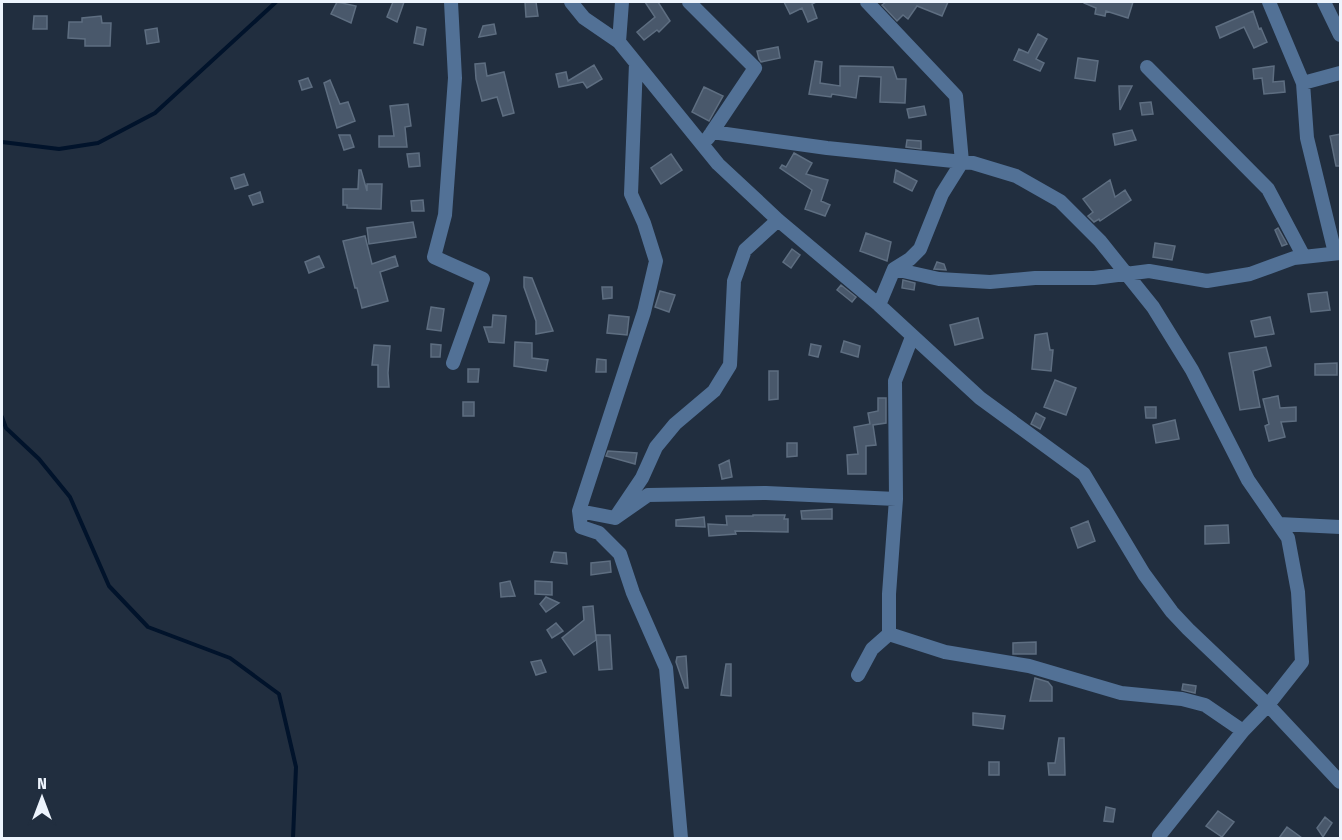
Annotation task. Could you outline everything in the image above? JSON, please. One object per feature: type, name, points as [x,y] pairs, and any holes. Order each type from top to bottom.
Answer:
[{"type":"street","points":[[451,2],[455,78],[445,215],[434,257],[483,279],[453,363]]},
{"type":"street","points":[[571,2],[584,18],[619,42],[718,164],[778,220],[879,305],[980,398],[1084,474],[1144,574],[1172,612],[1268,705],[1341,782]]},
{"type":"street","points":[[619,42],[622,2]]},
{"type":"street","points":[[689,2],[755,68],[703,145]]},
{"type":"street","points":[[867,2],[956,96],[962,162],[942,194],[920,249],[910,260],[894,269],[879,305]]},
{"type":"street","points":[[894,269],[939,279],[990,282],[1035,278],[1094,278],[1149,271],[1207,281],[1250,274],[1294,258],[1338,253],[1307,138],[1303,83],[1269,2]]},
{"type":"street","points":[[1324,2],[1341,35]]},
{"type":"street","points":[[636,63],[631,194],[644,223],[656,261],[644,312],[579,511],[582,527],[599,533],[620,554],[633,593],[666,668],[681,838]]},
{"type":"street","points":[[1147,67],[1268,189],[1304,257]]},
{"type":"street","points":[[1303,83],[1341,73]]},
{"type":"street","points":[[711,132],[827,148],[973,163],[1016,176],[1060,201],[1100,241],[1154,307],[1186,361],[1248,480],[1288,537],[1298,592],[1302,662],[1159,836]]},
{"type":"street","points":[[615,518],[642,478],[656,447],[675,424],[714,391],[730,365],[734,280],[745,250],[778,220]]},
{"type":"street","points":[[890,634],[889,594],[896,499],[895,381],[912,337]]},
{"type":"street","points":[[579,511],[615,518],[648,495],[766,493],[896,499]]},
{"type":"street","points":[[1279,524],[1341,527]]},
{"type":"street","points":[[858,675],[872,649],[890,634]]},
{"type":"street","points":[[890,634],[945,652],[1029,666],[1121,693],[1182,699],[1205,705],[1243,731]]},
{"type":"building","points":[[337,2],[356,6],[351,23],[331,14]]},
{"type":"building","points":[[393,2],[404,2],[397,22],[387,17]]},
{"type":"building","points":[[525,2],[536,2],[538,16],[526,17]]},
{"type":"building","points":[[645,2],[658,2],[670,21],[659,32],[657,30],[644,40],[637,32],[655,17]]},
{"type":"building","points":[[784,2],[816,2],[812,4],[817,18],[808,22],[802,8],[790,14]]},
{"type":"building","points":[[886,2],[948,2],[942,16],[917,6],[908,19],[903,15],[897,21],[882,5]]},
{"type":"building","points":[[1084,2],[1133,2],[1128,18],[1106,11],[1105,16],[1095,14],[1096,8]]},
{"type":"building","points":[[1253,11],[1259,29],[1261,28],[1267,42],[1254,48],[1244,27],[1220,38],[1216,27]]},
{"type":"building","points":[[34,16],[47,16],[47,29],[33,29]]},
{"type":"building","points":[[101,16],[102,23],[111,23],[110,46],[85,46],[85,39],[68,38],[69,22],[82,22],[82,18]]},
{"type":"building","points":[[494,24],[496,34],[479,37],[483,26]]},
{"type":"building","points":[[417,27],[426,29],[423,45],[414,43]]},
{"type":"building","points":[[157,28],[159,42],[147,44],[145,30]]},
{"type":"building","points":[[1038,34],[1047,39],[1036,59],[1044,63],[1040,71],[1014,60],[1019,49],[1028,53]]},
{"type":"building","points":[[778,47],[780,58],[761,62],[757,51]]},
{"type":"building","points":[[1078,58],[1098,61],[1095,81],[1075,78]]},
{"type":"building","points":[[815,61],[822,62],[820,83],[840,86],[840,66],[893,67],[897,79],[906,79],[905,103],[880,102],[881,77],[859,76],[856,98],[832,94],[831,97],[809,94]]},
{"type":"building","points":[[485,63],[487,76],[504,72],[514,113],[503,116],[497,97],[482,101],[476,79],[475,64]]},
{"type":"building","points":[[594,65],[602,79],[587,88],[583,82],[559,87],[556,74],[566,72],[568,81]]},
{"type":"building","points":[[1274,66],[1273,82],[1284,81],[1285,92],[1264,94],[1262,78],[1254,79],[1253,69]]},
{"type":"building","points":[[308,78],[312,87],[302,90],[299,81]]},
{"type":"building","points":[[330,80],[340,104],[348,102],[355,121],[337,128],[324,83]]},
{"type":"building","points":[[1119,86],[1132,86],[1120,110]]},
{"type":"building","points":[[704,87],[723,96],[709,121],[692,112]]},
{"type":"building","points":[[1151,102],[1153,114],[1142,115],[1140,103]]},
{"type":"building","points":[[408,104],[411,126],[405,127],[407,147],[379,147],[379,136],[394,136],[390,106]]},
{"type":"building","points":[[924,106],[926,115],[909,118],[907,109]]},
{"type":"building","points":[[1132,130],[1136,140],[1115,145],[1113,134]]},
{"type":"building","points":[[1341,134],[1341,166],[1336,166],[1330,136]]},
{"type":"building","points":[[339,135],[350,135],[354,147],[344,150]]},
{"type":"building","points":[[907,140],[921,141],[921,149],[906,147]]},
{"type":"building","points":[[419,153],[420,166],[409,167],[407,154]]},
{"type":"building","points":[[794,153],[812,163],[806,174],[828,180],[821,201],[830,205],[825,216],[805,209],[812,190],[780,168],[782,165],[786,167]]},
{"type":"building","points":[[671,154],[682,170],[661,184],[651,168]]},
{"type":"building","points":[[359,170],[361,170],[367,191],[367,184],[382,184],[381,209],[347,208],[347,205],[343,205],[343,189],[358,189]]},
{"type":"building","points":[[896,170],[917,181],[912,191],[894,182]]},
{"type":"building","points":[[244,174],[248,185],[235,189],[231,178]]},
{"type":"building","points":[[1110,180],[1115,197],[1125,190],[1131,200],[1100,221],[1099,219],[1094,222],[1088,216],[1093,212],[1083,199]]},
{"type":"building","points":[[260,192],[263,202],[253,205],[249,196]]},
{"type":"building","points":[[423,200],[424,211],[412,211],[411,201]]},
{"type":"building","points":[[413,222],[416,237],[369,244],[367,228]]},
{"type":"building","points":[[1278,228],[1287,244],[1282,246],[1275,230]]},
{"type":"building","points":[[866,233],[891,242],[887,261],[860,251]]},
{"type":"building","points":[[365,236],[372,264],[395,256],[398,266],[380,272],[388,301],[362,308],[343,241]]},
{"type":"building","points":[[1155,243],[1175,246],[1172,260],[1153,257]]},
{"type":"building","points":[[792,249],[800,255],[791,268],[783,262]]},
{"type":"building","points":[[319,256],[324,267],[309,273],[305,262]]},
{"type":"building","points":[[937,262],[944,264],[946,270],[934,269]]},
{"type":"building","points":[[524,277],[532,278],[553,331],[536,334],[536,321],[524,287]]},
{"type":"building","points":[[903,280],[915,283],[914,290],[902,288]]},
{"type":"building","points":[[841,285],[856,297],[852,302],[837,290]]},
{"type":"building","points":[[602,287],[612,287],[612,298],[603,299]]},
{"type":"building","points":[[660,291],[675,295],[669,312],[655,307]]},
{"type":"building","points":[[1327,292],[1330,310],[1311,312],[1308,294]]},
{"type":"building","points":[[431,307],[444,309],[441,331],[427,329]]},
{"type":"building","points":[[493,315],[506,316],[504,343],[489,342],[484,327],[492,327]]},
{"type":"building","points":[[609,315],[629,317],[627,335],[607,333]]},
{"type":"building","points":[[1270,317],[1274,334],[1255,337],[1251,321]]},
{"type":"building","points":[[978,318],[983,338],[955,345],[950,325]]},
{"type":"building","points":[[1047,333],[1050,350],[1053,350],[1051,371],[1032,369],[1035,335]]},
{"type":"building","points":[[844,341],[860,346],[858,357],[841,352]]},
{"type":"building","points":[[515,342],[532,343],[532,358],[548,360],[546,371],[514,366]]},
{"type":"building","points":[[431,344],[441,345],[440,357],[431,357]]},
{"type":"building","points":[[811,344],[821,346],[818,357],[809,355]]},
{"type":"building","points":[[374,345],[390,346],[389,387],[378,387],[378,365],[372,365]]},
{"type":"building","points":[[1266,347],[1271,366],[1253,371],[1260,407],[1240,410],[1229,353]]},
{"type":"building","points":[[597,359],[606,360],[606,372],[596,372]]},
{"type":"building","points":[[1337,363],[1337,375],[1315,375],[1315,364]]},
{"type":"building","points":[[468,369],[479,369],[478,382],[468,382]]},
{"type":"building","points":[[769,371],[778,371],[778,399],[769,400]]},
{"type":"building","points":[[1055,380],[1076,388],[1066,415],[1044,407]]},
{"type":"building","points":[[1278,396],[1280,408],[1296,407],[1296,421],[1281,422],[1285,437],[1269,441],[1265,426],[1269,424],[1263,399]]},
{"type":"building","points":[[878,398],[886,398],[886,423],[873,425],[876,445],[866,446],[866,474],[848,474],[847,455],[858,454],[854,427],[870,424],[868,413],[878,411]]},
{"type":"building","points":[[463,402],[474,402],[474,416],[463,416]]},
{"type":"building","points":[[1145,407],[1156,407],[1156,418],[1146,418]]},
{"type":"building","points":[[1036,413],[1045,418],[1040,429],[1031,424]]},
{"type":"building","points":[[1175,420],[1179,439],[1156,443],[1153,425]]},
{"type":"building","points":[[787,443],[797,443],[797,456],[787,457]]},
{"type":"building","points":[[608,451],[637,453],[635,464],[606,456]]},
{"type":"building","points":[[729,460],[732,477],[722,479],[719,465]]},
{"type":"building","points":[[832,509],[832,519],[802,519],[801,511]]},
{"type":"building","points":[[785,515],[784,519],[788,519],[788,532],[735,531],[736,534],[709,536],[708,524],[727,525],[726,516]]},
{"type":"building","points":[[704,517],[705,527],[676,526],[676,520]]},
{"type":"building","points":[[1088,521],[1095,541],[1078,548],[1071,528]]},
{"type":"building","points":[[1228,525],[1229,543],[1205,544],[1205,526]]},
{"type":"building","points":[[554,552],[566,553],[567,564],[551,562]]},
{"type":"building","points":[[610,561],[611,572],[591,575],[591,563]]},
{"type":"building","points":[[510,581],[515,596],[501,597],[500,583]]},
{"type":"building","points":[[535,581],[552,582],[552,595],[535,594]]},
{"type":"building","points":[[546,597],[559,603],[546,612],[540,604]]},
{"type":"building","points":[[593,606],[596,640],[574,655],[562,638],[584,620],[583,607]]},
{"type":"building","points":[[556,623],[563,631],[552,638],[547,630]]},
{"type":"building","points":[[596,635],[610,635],[612,669],[599,670]]},
{"type":"building","points":[[1036,642],[1036,654],[1013,654],[1013,643]]},
{"type":"building","points":[[686,656],[688,688],[685,688],[676,662],[677,657]]},
{"type":"building","points":[[541,660],[546,672],[536,675],[531,662]]},
{"type":"building","points":[[726,664],[731,664],[731,696],[721,695]]},
{"type":"building","points":[[1035,678],[1048,682],[1052,687],[1052,701],[1030,701]]},
{"type":"building","points":[[1183,684],[1196,686],[1195,693],[1182,690]]},
{"type":"building","points":[[973,713],[1005,716],[1003,729],[973,725]]},
{"type":"building","points":[[1059,738],[1064,738],[1065,775],[1049,775],[1048,763],[1055,763]]},
{"type":"building","points":[[989,762],[999,762],[999,775],[989,775]]},
{"type":"building","points":[[1106,807],[1115,809],[1113,822],[1104,821]]},
{"type":"building","points":[[1218,811],[1234,822],[1222,837],[1206,826]]},
{"type":"building","points":[[1325,817],[1332,823],[1323,837],[1317,828]]},
{"type":"building","points":[[1287,827],[1302,838],[1279,838]]},
{"type":"waterway","points":[[2,142],[59,149],[98,143],[155,113],[276,2]]},
{"type":"waterway","points":[[2,417],[6,428],[39,459],[70,497],[109,586],[148,627],[230,658],[279,694],[296,767],[293,838]]}]
